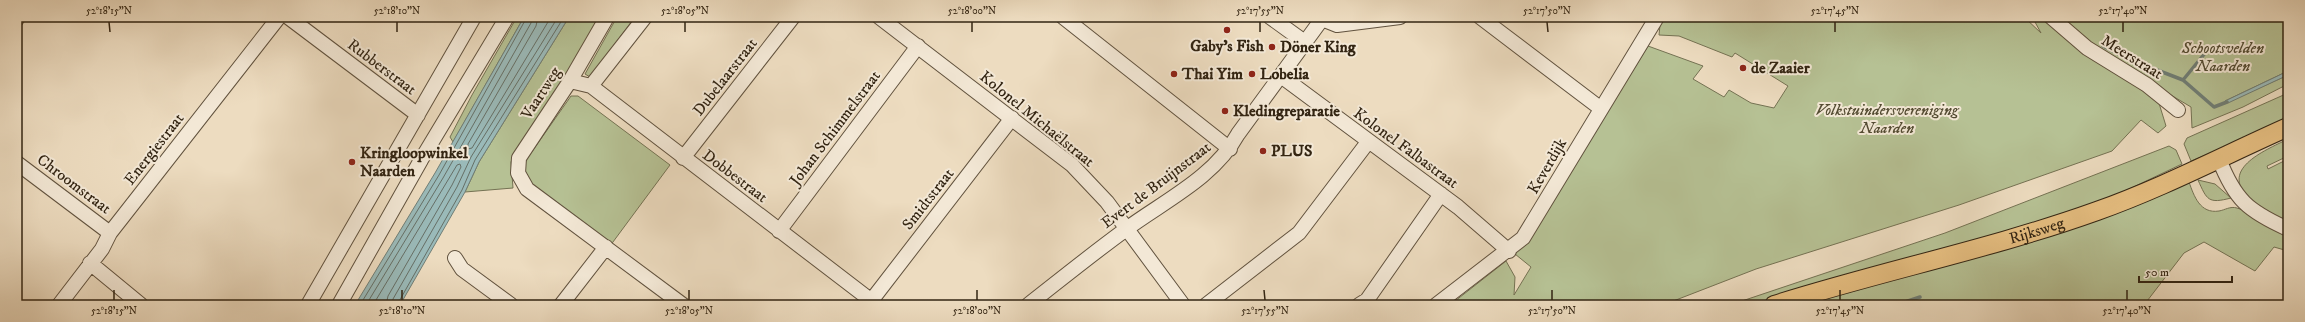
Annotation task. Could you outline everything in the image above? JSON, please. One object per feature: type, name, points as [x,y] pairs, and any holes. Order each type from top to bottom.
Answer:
[{"type":"main road","name":"Rijksweg","points":[[1774,305],[2097,212],[2288,127]]},
{"type":"street","name":"Energiestraat","points":[[59,305],[102,249],[110,233],[279,17]]},
{"type":"street","name":"Rubberstraat","points":[[288,17],[418,115]]},
{"type":"street","points":[[308,305],[474,17]]},
{"type":"street","points":[[339,305],[421,160],[507,17]]},
{"type":"street","name":"Vaartweg","points":[[606,247],[528,189],[518,173],[519,158],[570,81],[607,17]]},
{"type":"street","points":[[591,86],[645,17]]},
{"type":"street","name":"Dubelaarstraat","points":[[684,158],[793,17]]},
{"type":"street","name":"Kolonel Michaëlstraat","points":[[879,17],[1072,165],[1107,202],[1125,230],[1183,305]]},
{"type":"street","points":[[1063,17],[1230,149]]},
{"type":"street","points":[[1270,17],[1306,44]]},
{"type":"street","name":"Evert de Bruijnstraat","points":[[1028,305],[1125,230],[1214,167],[1230,149],[1238,134],[1306,44],[1322,18],[1337,25],[1400,17]]},
{"type":"street","points":[[1480,17],[1600,108]]},
{"type":"street","name":"Keverdijk","points":[[1436,305],[1509,251],[1523,238],[1543,208],[1600,108],[1657,17]]},
{"type":"street","name":"Meerstraat","points":[[2051,17],[2087,48],[2146,85],[2178,110]]},
{"type":"street","name":"Johan Schimmelstraat","points":[[779,231],[918,46]]},
{"type":"street","name":"Kolonel Falbastraat","points":[[1281,76],[1368,142],[1394,158],[1441,194],[1509,251]]},
{"type":"street","name":"Dobbestraat","points":[[570,81],[591,86],[874,303]]},
{"type":"street","name":"Smidtstraat","points":[[874,303],[1012,118]]},
{"type":"street","points":[[1206,305],[1299,233],[1368,142]]},
{"type":"street","points":[[2219,159],[2228,182],[2241,201],[2263,218],[2288,229]]},
{"type":"street","name":"Chroomstraat","points":[[17,163],[110,233]]},
{"type":"street","points":[[1359,305],[1367,300],[1441,194]]},
{"type":"street","points":[[561,305],[606,247],[683,305]]},
{"type":"street","points":[[455,258],[462,269],[511,305]]},
{"type":"street","points":[[90,264],[141,305]]},
{"type":"green space","points":[[517,17],[524,17],[453,142],[450,137],[472,95]]},
{"type":"green space","points":[[569,17],[602,17],[568,77],[516,151],[511,162],[513,188],[465,192],[479,162]]},
{"type":"green space","points":[[617,17],[635,17],[590,77],[585,74]]},
{"type":"green space","name":"Volkstuindersvereniging Naarden","points":[[1665,17],[2024,17],[2041,33],[2035,22],[2037,17],[2044,17],[2078,47],[2111,71],[2146,90],[2158,100],[2166,126],[2158,133],[2141,120],[2112,151],[1959,205],[1756,269],[1663,305],[1450,305],[1506,261],[1515,277],[1514,295],[1531,267],[1515,254],[1537,226],[1648,46],[1703,66],[1693,79],[1724,97],[1729,90],[1751,103],[1774,108],[1788,86],[1735,53],[1732,57],[1679,36],[1659,35],[1660,25]]},
{"type":"green space","name":"Schootsvelden Naarden","points":[[2057,17],[2288,17],[2288,71],[2225,101],[2228,102],[2288,75],[2288,84],[2243,107],[2192,128],[2191,107],[2107,57]]},
{"type":"green space","points":[[2288,93],[2288,117],[2249,137],[2191,161],[2184,144],[2187,138]]},
{"type":"green space","points":[[571,96],[578,96],[670,165],[610,246],[526,180],[524,169],[526,160]]},
{"type":"green space","points":[[2288,139],[2288,156],[2267,166],[2268,169],[2288,159],[2288,225],[2252,201],[2242,190],[2239,180],[2241,171],[2248,163],[2267,149]]},
{"type":"green space","points":[[2169,146],[2176,150],[2182,164],[2089,208],[2016,228],[1762,305],[1730,305],[1945,233]]},
{"type":"green space","points":[[2198,180],[2215,184],[2231,198],[2217,201],[2209,199]]},
{"type":"green space","points":[[2189,182],[2193,193],[2202,207],[2212,211],[2234,208],[2249,213],[2288,236],[2288,251],[2274,247],[2255,271],[2204,242],[2184,253],[2144,305],[1795,305]]},
{"type":"water","points":[[524,17],[569,17],[479,162],[465,192],[400,305],[355,305],[435,173]]},
{"type":"water","points":[[2288,71],[2288,75],[2228,103],[2225,101]]},
{"type":"waterway","points":[[2103,46],[2126,58],[2183,80],[2214,107],[2227,102]]},
{"type":"waterway","points":[[2183,80],[2206,52]]},
{"type":"waterway","points":[[1896,305],[1920,297]]},
{"type":"place","name":"Gaby's Fish","points":[[1227,30]]},
{"type":"place","name":"Döner King","points":[[1272,47]]},
{"type":"place","name":"de Zaaier","points":[[1743,68]]},
{"type":"place","name":"Thai Yim","points":[[1174,74]]},
{"type":"place","name":"Lobelia","points":[[1252,74]]},
{"type":"place","name":"Kledingreparatie","points":[[1225,111]]},
{"type":"place","name":"PLUS","points":[[1263,151]]},
{"type":"place","name":"Kringloopwinkel Naarden","points":[[352,162]]}]
